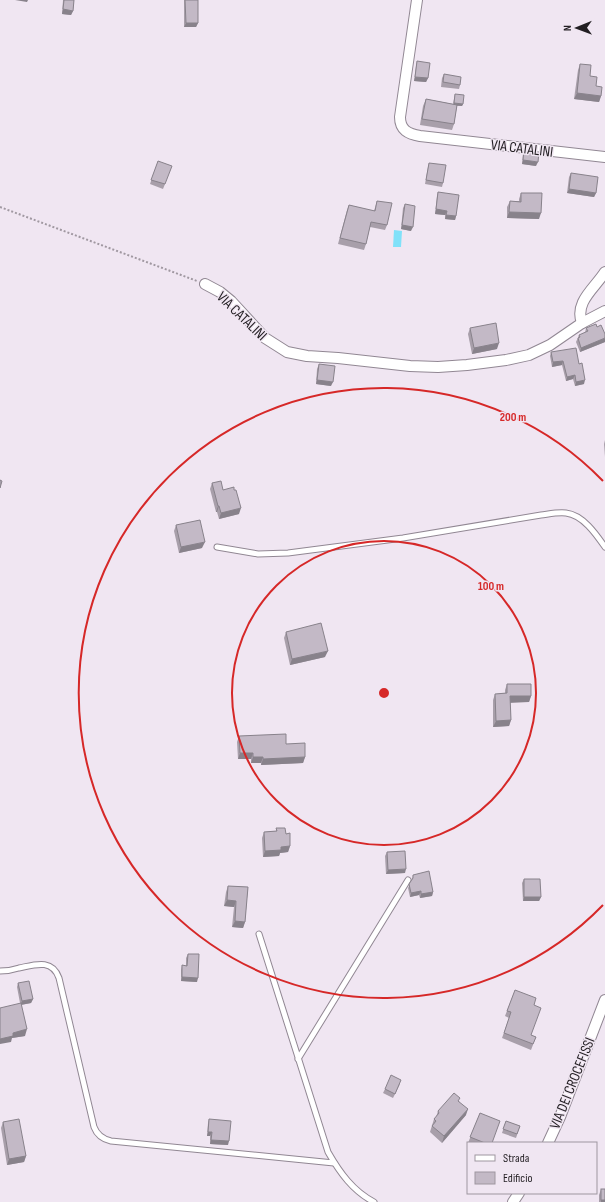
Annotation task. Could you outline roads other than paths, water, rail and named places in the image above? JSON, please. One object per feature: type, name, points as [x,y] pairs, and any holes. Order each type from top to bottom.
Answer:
[{"type":"street","name":"VIA CATALINI","points":[[417,0],[400,117],[401,126],[405,131],[420,136],[605,157]]},
{"type":"street","points":[[582,323],[580,314],[581,304],[605,272]]},
{"type":"street","name":"VIA CATALINI","points":[[205,284],[220,292],[258,332],[272,344],[291,354],[424,367],[463,366],[518,358],[540,351],[582,323],[605,311]]},
{"type":"street","name":"VIA DEI CROCEFISSI","points":[[548,1142],[560,1117],[605,1000]]},
{"type":"street","points":[[513,1202],[519,1194]]},
{"type":"lane","points":[[217,547],[258,554],[288,553],[403,538],[562,512],[581,519],[605,547]]},
{"type":"lane","points":[[298,1059],[408,880]]},
{"type":"lane","points":[[259,934],[324,1141],[334,1163],[350,1184],[374,1202]]},
{"type":"lane","points":[[0,971],[38,964],[50,966],[56,971],[61,986],[94,1127],[97,1134],[104,1139],[119,1142],[334,1163]]},
{"type":"water","points":[[394,230],[402,231],[401,247],[393,247]]}]
